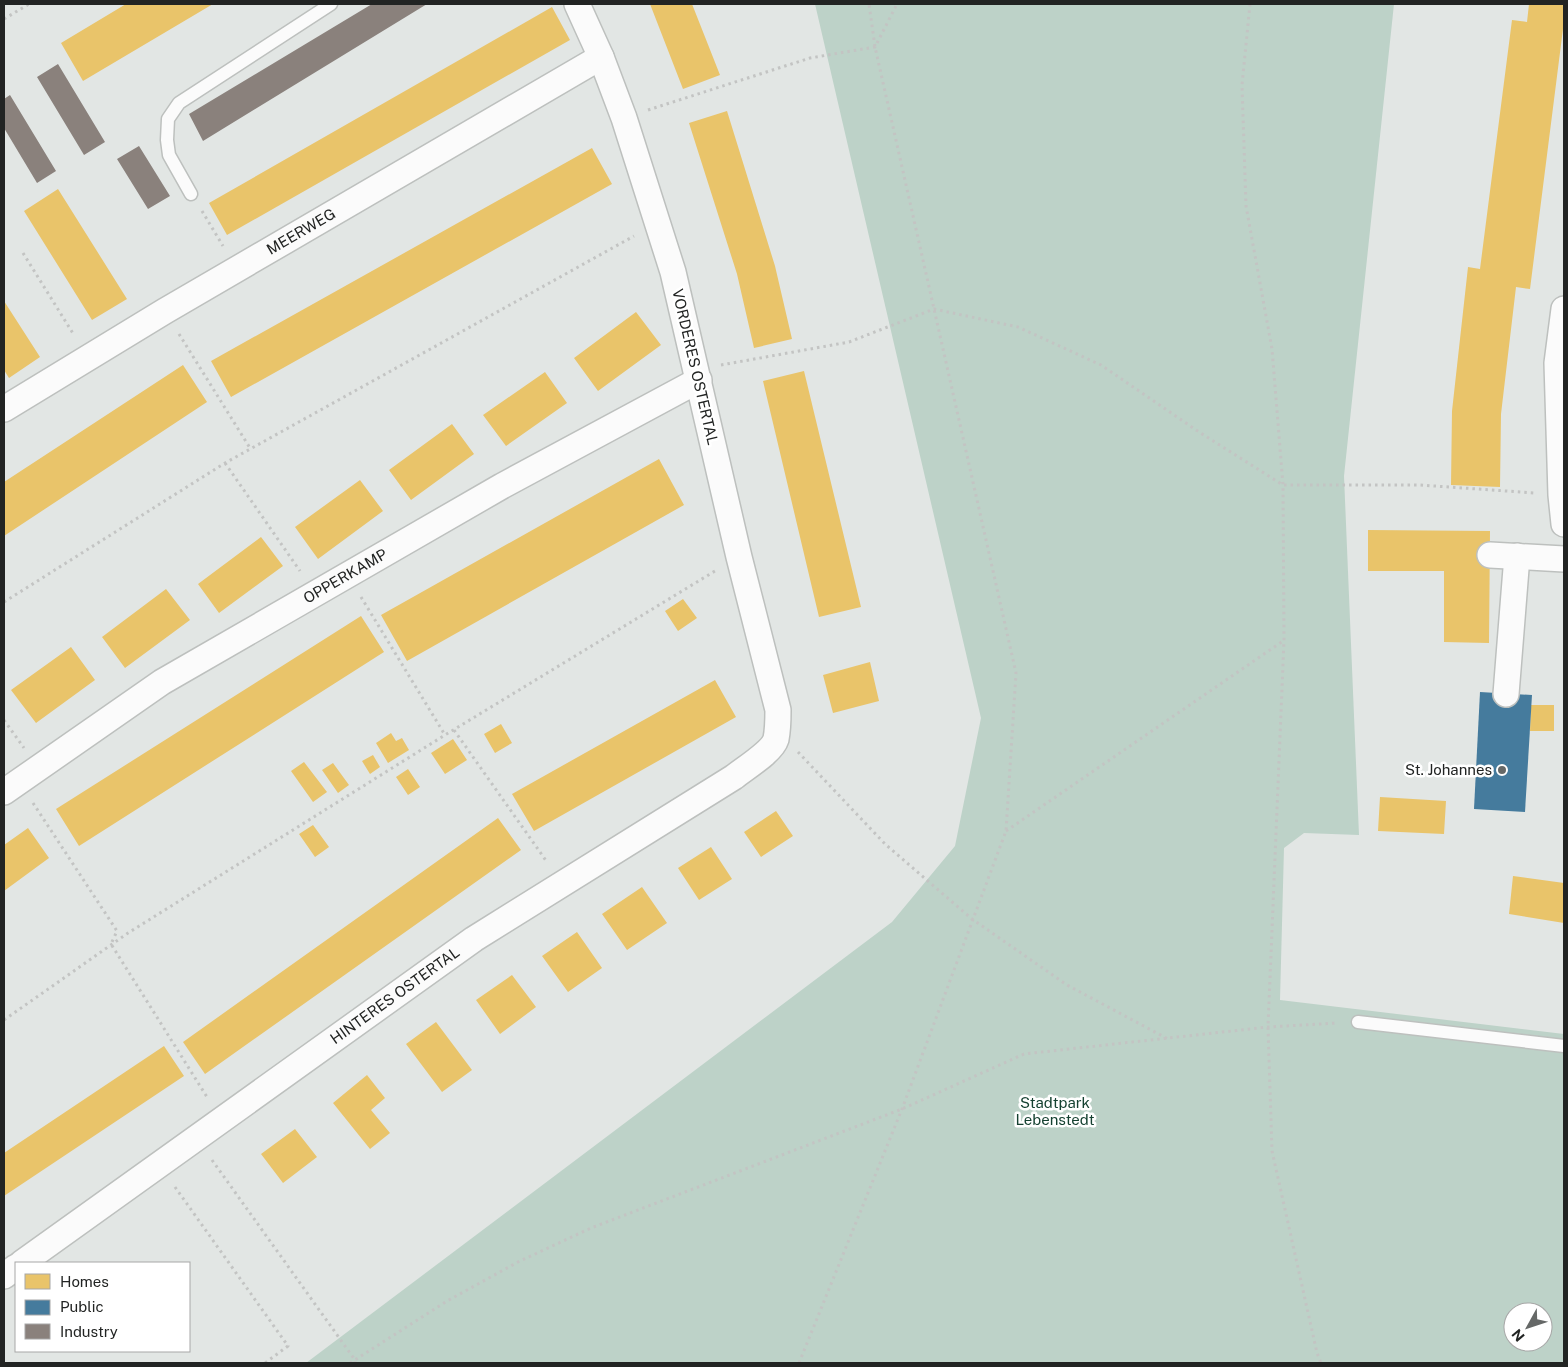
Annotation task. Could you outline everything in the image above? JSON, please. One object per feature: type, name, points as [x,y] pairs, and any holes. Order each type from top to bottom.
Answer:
[{"type":"street","name":"VORDERES OSTERTAL","points":[[576,4],[601,57],[624,118],[673,272],[739,557],[778,710],[778,726],[775,741]]},
{"type":"street","name":"MEERWEG","points":[[4,409],[165,311],[601,57]]},
{"type":"street","points":[[1564,309],[1557,363],[1561,428],[1561,495],[1564,524]]},
{"type":"street","name":"OPPERKAMP","points":[[20,781],[162,682],[698,374]]},
{"type":"street","points":[[1490,555],[1564,559]]},
{"type":"street","points":[[1506,694],[1516,556]]},
{"type":"street","name":"HINTERES OSTERTAL","points":[[23,1262],[474,939],[734,777],[764,753],[775,741]]},
{"type":"street","points":[[4,1276],[15,1268]]},
{"type":"lane","points":[[191,194],[169,155],[167,140],[168,119],[179,103],[331,4]]},
{"type":"lane","points":[[1358,1022],[1564,1046]]},
{"type":"path","points":[[4,19],[29,4]]},
{"type":"path","points":[[799,1363],[902,1110],[1006,831],[1016,673],[875,47],[869,4]]},
{"type":"path","points":[[875,47],[896,4]]},
{"type":"path","points":[[1250,4],[1242,85],[1246,206],[1272,349],[1283,485],[1284,640],[1268,1026],[1272,1151],[1317,1354],[1321,1363]]},
{"type":"path","points":[[624,118],[810,58],[875,47]]},
{"type":"path","points":[[191,194],[237,269]]},
{"type":"path","points":[[4,602],[250,448],[638,234],[659,227]]},
{"type":"path","points":[[23,253],[88,357]]},
{"type":"path","points":[[698,374],[849,342],[934,309],[1018,327],[1102,365],[1200,432],[1283,485],[1420,485],[1561,495]]},
{"type":"path","points":[[165,311],[250,448]]},
{"type":"path","points":[[225,463],[316,593]]},
{"type":"path","points":[[4,1020],[111,944],[445,735],[739,557]]},
{"type":"path","points":[[348,575],[445,735]]},
{"type":"path","points":[[1006,831],[1284,640]]},
{"type":"path","points":[[4,720],[20,781],[117,931],[111,944]]},
{"type":"path","points":[[454,730],[563,884]]},
{"type":"path","points":[[775,741],[796,750],[885,844],[972,918],[1067,985],[1168,1039]]},
{"type":"path","points":[[111,944],[207,1096],[196,1138],[355,1362]]},
{"type":"path","points":[[350,1363],[355,1362],[447,1301],[518,1262],[591,1228],[902,1110],[1024,1054],[1168,1039],[1268,1026],[1358,1022]]},
{"type":"path","points":[[160,1165],[288,1346],[265,1363]]},
{"type":"green space","name":"Stadtpark Lebenstedt","points":[[815,4],[1394,4],[1344,476],[1359,835],[1304,833],[1284,848],[1280,1000],[1564,1034],[1564,1363],[306,1363],[892,922],[955,846],[981,718]]},
{"type":"building: Homes","points":[[126,4],[213,4],[83,81],[61,43]]},
{"type":"building: Homes","points":[[650,4],[692,4],[720,75],[683,89]]},
{"type":"building: Homes","points":[[1529,4],[1564,4],[1564,21],[1530,289],[1516,287],[1501,414],[1500,487],[1451,485],[1452,411],[1468,267],[1480,269],[1512,20],[1527,22]]},
{"type":"building: Homes","points":[[552,7],[570,40],[227,235],[209,203]]},
{"type":"building: Homes","points":[[727,111],[775,266],[792,339],[754,348],[737,274],[689,123]]},
{"type":"building: Homes","points":[[592,148],[612,184],[231,397],[211,361]]},
{"type":"building: Homes","points":[[58,189],[127,299],[92,320],[24,211]]},
{"type":"building: Homes","points":[[4,301],[40,357],[9,378],[4,370]]},
{"type":"building: Homes","points":[[636,312],[661,345],[598,391],[574,358]]},
{"type":"building: Homes","points":[[183,365],[207,402],[4,536],[4,482]]},
{"type":"building: Homes","points":[[804,371],[861,607],[819,617],[763,381]]},
{"type":"building: Homes","points":[[545,372],[567,403],[506,446],[483,415]]},
{"type":"building: Homes","points":[[452,424],[474,454],[411,500],[389,470]]},
{"type":"building: Homes","points":[[659,459],[684,505],[407,661],[381,615]]},
{"type":"building: Homes","points":[[360,480],[383,511],[318,559],[295,527]]},
{"type":"building: Homes","points":[[1368,530],[1490,531],[1489,643],[1444,642],[1444,571],[1368,571]]},
{"type":"building: Homes","points":[[261,537],[283,566],[219,613],[198,584]]},
{"type":"building: Homes","points":[[166,589],[190,620],[125,668],[102,637]]},
{"type":"building: Homes","points":[[683,599],[697,618],[678,631],[665,611]]},
{"type":"building: Homes","points":[[361,616],[384,652],[79,846],[56,809]]},
{"type":"building: Homes","points":[[71,647],[95,680],[36,723],[11,690]]},
{"type":"building: Homes","points":[[870,662],[879,701],[833,713],[823,675]]},
{"type":"building: Homes","points":[[715,680],[736,717],[534,831],[512,794]]},
{"type":"building: Homes","points":[[1531,705],[1554,705],[1554,731],[1530,731]]},
{"type":"building: Homes","points":[[501,724],[512,743],[495,753],[484,734]]},
{"type":"building: Homes","points":[[391,733],[396,741],[402,738],[409,750],[388,763],[376,743]]},
{"type":"building: Homes","points":[[453,739],[467,760],[445,774],[431,753]]},
{"type":"building: Homes","points":[[373,755],[380,767],[370,774],[362,761]]},
{"type":"building: Homes","points":[[304,762],[327,792],[313,802],[291,771]]},
{"type":"building: Homes","points":[[333,763],[349,785],[338,793],[322,770]]},
{"type":"building: Homes","points":[[408,769],[420,787],[408,795],[396,777]]},
{"type":"building: Homes","points":[[1380,797],[1446,801],[1444,834],[1378,831]]},
{"type":"building: Homes","points":[[776,811],[793,836],[761,857],[744,832]]},
{"type":"building: Homes","points":[[498,818],[521,850],[205,1074],[183,1042]]},
{"type":"building: Homes","points":[[313,825],[329,847],[315,857],[299,834]]},
{"type":"building: Homes","points":[[28,828],[49,858],[4,891],[4,845]]},
{"type":"building: Homes","points":[[711,847],[732,879],[699,900],[678,868]]},
{"type":"building: Homes","points":[[1513,876],[1564,883],[1564,923],[1509,914]]},
{"type":"building: Homes","points":[[642,887],[667,923],[627,950],[602,914]]},
{"type":"building: Homes","points":[[577,932],[602,968],[568,992],[542,956]]},
{"type":"building: Homes","points":[[512,975],[536,1007],[500,1034],[476,1000]]},
{"type":"building: Homes","points":[[436,1022],[472,1070],[442,1092],[406,1044]]},
{"type":"building: Homes","points":[[164,1046],[184,1076],[4,1196],[4,1153]]},
{"type":"building: Homes","points":[[367,1075],[385,1098],[371,1110],[390,1133],[370,1149],[333,1103]]},
{"type":"building: Homes","points":[[295,1129],[317,1157],[283,1183],[261,1154]]},
{"type":"building: Public","name":"St. Johannes","points":[[1480,692],[1532,695],[1525,812],[1474,809]]},
{"type":"building: Industry","points":[[372,4],[427,4],[203,141],[189,114]]},
{"type":"building: Industry","points":[[58,64],[105,142],[84,155],[37,77]]},
{"type":"building: Industry","points":[[10,95],[56,171],[37,183],[4,128],[4,99]]},
{"type":"building: Industry","points":[[139,146],[170,196],[148,209],[117,159]]},
{"type":"place","name":"St. Johannes","points":[[1502,770]]}]
